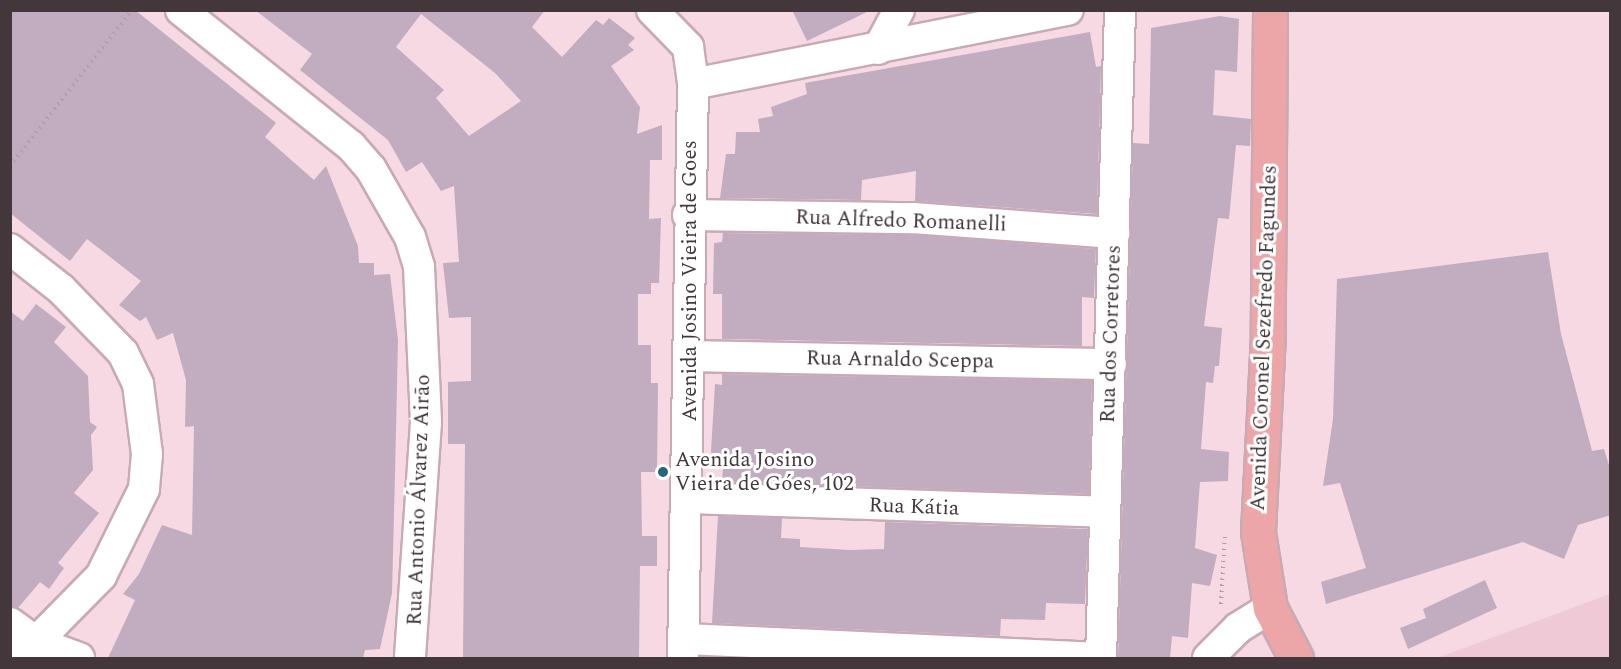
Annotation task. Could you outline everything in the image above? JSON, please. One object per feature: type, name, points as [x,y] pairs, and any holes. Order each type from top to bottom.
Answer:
[{"type":"main road","name":"Avenida Coronel Sezefredo Fagundes","points":[[1270,10],[1268,333],[1258,532],[1270,608],[1296,658]]},
{"type":"street","name":"Rua Antonio Álvarez Airão","points":[[181,10],[351,146],[371,169],[410,237],[421,289],[426,422],[410,658]]},
{"type":"street","name":"Avenida Josino Vieira de Goes","points":[[652,10],[688,47],[693,84],[688,215],[688,498],[683,649]]},
{"type":"street","points":[[878,49],[899,10]]},
{"type":"street","points":[[693,84],[1068,10]]},
{"type":"street","name":"Rua dos Corretores","points":[[1098,658],[1110,364],[1120,10]]},
{"type":"street","name":"Rua Alfredo Romanelli","points":[[688,215],[913,218],[1114,232]]},
{"type":"street","points":[[10,249],[62,289],[123,353],[146,419],[144,489],[130,523],[100,576],[23,646]]},
{"type":"street","name":"Rua Arnaldo Sceppa","points":[[689,356],[1110,364]]},
{"type":"street","name":"Rua Kátia","points":[[688,498],[1104,512]]},
{"type":"street","points":[[1213,651],[1270,608]]},
{"type":"street","points":[[10,622],[23,646],[78,658]]},
{"type":"street","points":[[683,649],[1098,658]]},
{"type":"path","points":[[10,166],[132,10]]},
{"type":"path","points":[[1213,651],[1226,523]]},
{"type":"shaded area","points":[[1610,594],[1610,658],[1437,658]]},
{"type":"building","points":[[10,10],[135,10],[276,123],[265,137],[314,180],[326,166],[358,246],[359,263],[374,263],[374,275],[390,274],[398,340],[392,593],[380,649],[365,650],[363,658],[108,658],[135,600],[123,594],[139,574],[162,525],[192,535],[194,426],[185,427],[186,380],[173,333],[157,340],[146,317],[140,321],[119,305],[141,281],[87,239],[70,261],[10,213]]},
{"type":"building","points":[[255,10],[545,10],[532,27],[562,57],[596,20],[603,25],[609,18],[635,38],[628,45],[634,50],[611,66],[640,107],[637,134],[662,125],[662,160],[650,160],[649,219],[661,218],[659,283],[651,283],[651,294],[638,294],[638,345],[651,345],[651,383],[658,383],[657,472],[641,472],[642,536],[657,536],[657,566],[640,566],[639,657],[463,658],[465,444],[448,444],[448,382],[471,381],[471,317],[449,318],[443,263],[459,262],[454,186],[441,191],[422,162],[406,172],[388,140],[300,70],[312,54]],"holes":[[[421,14],[495,73],[521,101],[469,136],[436,98],[444,90],[396,47]]]},
{"type":"building","points":[[792,10],[871,10],[807,41]]},
{"type":"building","points":[[1220,16],[1239,19],[1237,72],[1215,70],[1213,115],[1251,119],[1250,146],[1236,145],[1229,219],[1218,218],[1204,326],[1222,328],[1219,366],[1215,366],[1213,383],[1206,382],[1201,449],[1229,452],[1228,481],[1200,482],[1195,548],[1217,555],[1210,586],[1192,583],[1188,638],[1172,636],[1170,658],[1118,658],[1133,143],[1149,144],[1151,28]]},
{"type":"building","points":[[1090,32],[1096,67],[1101,66],[1097,214],[915,201],[916,171],[862,180],[861,200],[720,198],[726,154],[735,154],[736,132],[760,132],[758,119],[773,116],[771,107],[807,94],[805,83]]},
{"type":"building","points":[[723,233],[912,235],[1096,249],[1094,298],[1082,297],[1082,346],[722,339],[722,294],[713,294],[714,243],[722,242]]},
{"type":"building","points":[[1548,252],[1561,334],[1592,451],[1604,449],[1611,472],[1611,515],[1578,525],[1564,559],[1523,542],[1326,604],[1321,582],[1366,568],[1340,483],[1323,486],[1333,419],[1337,279]]},
{"type":"building","points":[[36,304],[66,327],[54,342],[88,376],[90,422],[97,427],[91,435],[93,470],[74,493],[99,513],[58,563],[64,568],[49,589],[40,582],[18,608],[10,606],[10,311],[23,321]]},
{"type":"building","points":[[722,374],[1092,381],[1089,494],[722,482],[723,469],[715,468],[711,451],[715,384],[722,385]]},
{"type":"building","points":[[718,516],[782,518],[781,538],[800,539],[800,547],[850,550],[884,549],[885,522],[1088,529],[1085,604],[1046,603],[1045,620],[1001,619],[1000,636],[712,623]]},
{"type":"building","points":[[1485,580],[1497,608],[1408,649],[1400,628],[1426,618],[1423,609]]},
{"type":"place","name":"Avenida Josino Vieira de Góes, 102","points":[[663,472]]}]
